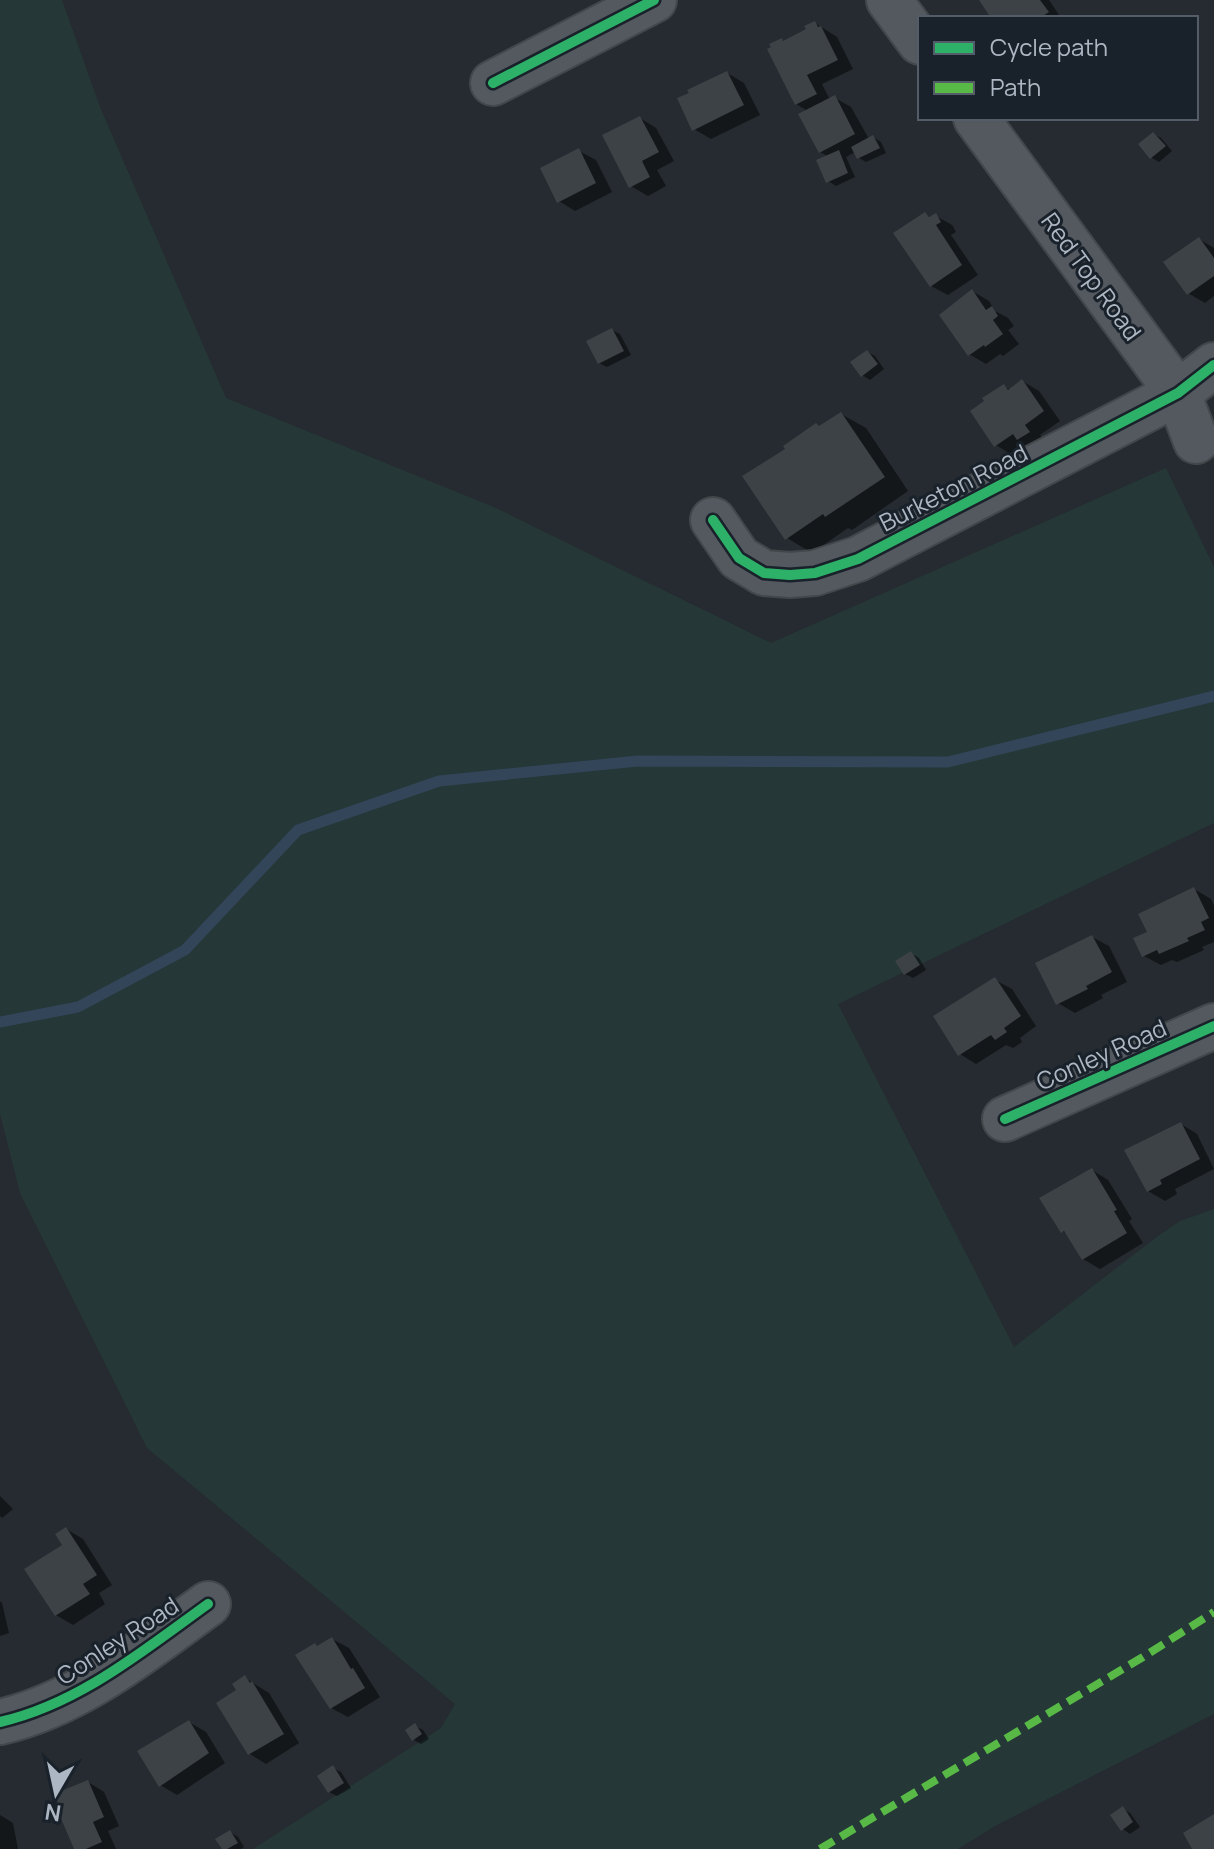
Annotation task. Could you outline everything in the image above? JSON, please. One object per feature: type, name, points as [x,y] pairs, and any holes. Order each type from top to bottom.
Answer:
[{"type":"street","points":[[493,83],[654,0]]},
{"type":"street","points":[[889,0],[918,39]]},
{"type":"street","name":"Red Top Road","points":[[977,120],[1178,393],[1196,441]]},
{"type":"street","name":"Burketon Road","points":[[713,520],[739,558],[764,573],[790,575],[836,568],[1178,393],[1214,365]]},
{"type":"street","name":"Conley Road","points":[[1005,1119],[1214,1026]]},
{"type":"street","name":"Conley Road","points":[[0,1722],[67,1698],[120,1667],[208,1604]]},
{"type":"shaded area","points":[[0,0],[62,0],[100,107],[226,398],[496,508],[771,643],[1166,468],[1214,567],[1214,823],[838,1004],[1014,1347],[1158,1236],[1180,1221],[1214,1209],[1214,1714],[997,1825],[958,1849],[253,1849],[441,1728],[455,1704],[147,1448],[20,1193],[0,1114]]},
{"type":"building","points":[[979,0],[1040,0],[1049,12],[1043,16],[990,16]]},
{"type":"building","points":[[815,21],[818,27],[821,26],[838,60],[807,75],[817,94],[795,105],[767,49],[771,47],[769,44],[782,38],[783,41]]},
{"type":"building","points":[[727,71],[744,105],[692,131],[677,98]]},
{"type":"building","points":[[835,95],[855,134],[819,153],[798,114]]},
{"type":"building","points":[[640,116],[659,152],[642,161],[650,177],[629,188],[602,135]]},
{"type":"building","points":[[1153,132],[1166,146],[1150,159],[1138,144]]},
{"type":"building","points":[[873,135],[880,148],[857,159],[851,147]]},
{"type":"building","points":[[579,148],[596,183],[557,203],[540,168]]},
{"type":"building","points":[[839,150],[848,173],[826,183],[816,160]]},
{"type":"building","points":[[925,212],[929,217],[936,213],[941,222],[936,225],[962,265],[930,287],[893,233]]},
{"type":"building","points":[[1199,237],[1214,258],[1214,276],[1187,295],[1163,262]]},
{"type":"building","points":[[972,289],[986,310],[992,306],[998,316],[993,320],[1003,334],[968,356],[939,315]]},
{"type":"building","points":[[612,328],[624,351],[598,364],[586,341]]},
{"type":"building","points":[[867,350],[878,364],[861,377],[850,362]]},
{"type":"building","points":[[1022,379],[1044,411],[1025,425],[1030,432],[1017,440],[1013,434],[994,447],[970,411],[984,401],[982,398],[1004,384],[1008,390]]},
{"type":"building","points":[[841,412],[885,477],[785,540],[742,476],[785,449],[783,446],[816,423],[819,426]]},
{"type":"building","points":[[1194,887],[1209,918],[1201,922],[1205,930],[1159,954],[1157,950],[1142,957],[1133,938],[1147,932],[1138,914]]},
{"type":"building","points":[[1092,935],[1112,972],[1086,986],[1088,989],[1056,1005],[1035,963]]},
{"type":"building","points":[[911,951],[920,965],[904,975],[895,961]]},
{"type":"building","points":[[995,977],[1021,1016],[1004,1028],[1007,1032],[995,1040],[991,1035],[958,1056],[933,1016]]},
{"type":"building","points":[[1181,1122],[1200,1159],[1160,1180],[1162,1184],[1147,1192],[1124,1150]]},
{"type":"building","points":[[1092,1168],[1127,1233],[1082,1260],[1039,1198]]},
{"type":"building","points":[[66,1527],[97,1575],[83,1584],[90,1594],[55,1616],[24,1569],[62,1545],[55,1534]]},
{"type":"building","points":[[332,1637],[365,1688],[330,1709],[295,1655]]},
{"type":"building","points":[[245,1675],[250,1683],[252,1681],[284,1734],[248,1755],[216,1703],[236,1690],[232,1684]]},
{"type":"building","points":[[189,1720],[209,1753],[159,1787],[137,1751]]},
{"type":"building","points":[[415,1723],[422,1734],[412,1741],[405,1730]]},
{"type":"building","points":[[333,1765],[344,1783],[328,1793],[317,1776]]},
{"type":"building","points":[[88,1780],[104,1817],[93,1822],[102,1842],[86,1849],[74,1849],[51,1795]]},
{"type":"building","points":[[1123,1806],[1133,1822],[1121,1831],[1110,1815]]},
{"type":"building","points":[[1214,1814],[1214,1849],[1192,1849],[1183,1833]]},
{"type":"building","points":[[230,1830],[238,1843],[222,1849],[215,1839]]},
{"type":"waterway","points":[[0,1022],[78,1007],[185,950],[298,830],[439,781],[638,761],[948,762],[1214,696]]},
{"type":"marked path","points":[[820,1849],[1214,1612]]},
{"type":"cycle path","points":[[493,83],[654,0]]},
{"type":"cycle path","points":[[713,520],[739,558],[764,573],[815,573],[858,559],[1178,393],[1214,365]]},
{"type":"cycle path","points":[[1005,1119],[1214,1026]]},
{"type":"cycle path","points":[[0,1722],[29,1714],[84,1689],[135,1657],[208,1604]]}]
